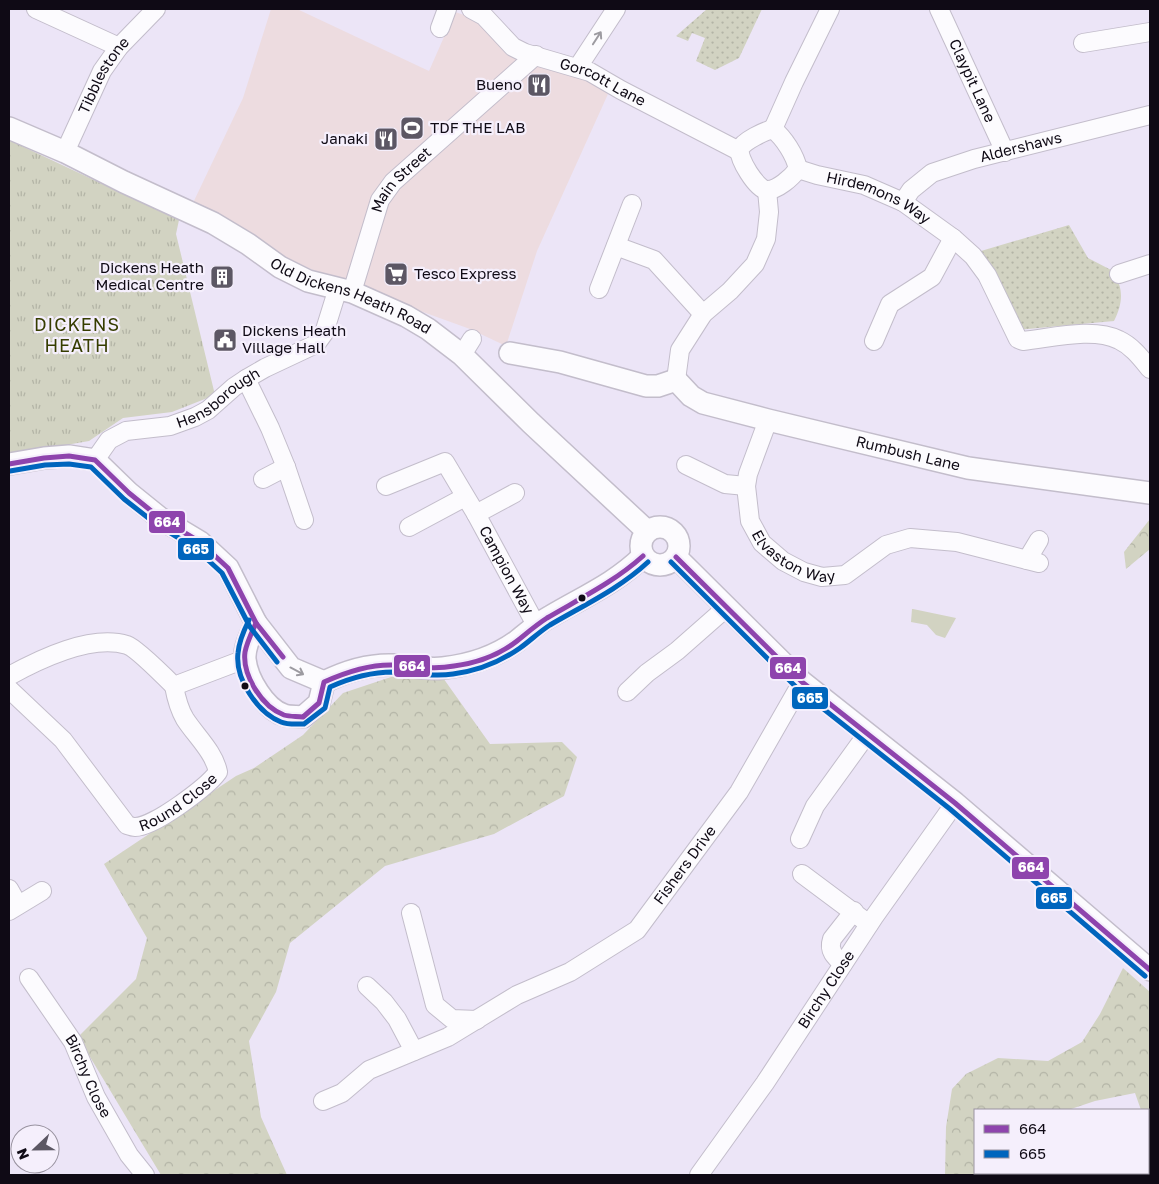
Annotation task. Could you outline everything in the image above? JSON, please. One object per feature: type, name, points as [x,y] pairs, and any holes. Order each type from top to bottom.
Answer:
[{"type":"street","points":[[36,9],[119,47]]},
{"type":"street","name":"Tibblestone","points":[[65,152],[102,71],[119,47],[156,9]]},
{"type":"street","points":[[440,28],[447,9]]},
{"type":"street","name":"Gorcott Lane","points":[[471,9],[484,16],[513,47],[525,53],[590,72],[739,151]]},
{"type":"street","points":[[578,67],[616,9]]},
{"type":"street","points":[[773,129],[830,9]]},
{"type":"street","name":"Claypit Lane","points":[[939,9],[1004,152]]},
{"type":"street","points":[[1083,43],[1150,32]]},
{"type":"street","name":"Main Street","points":[[345,290],[380,200],[393,182],[536,56]]},
{"type":"street","name":"Aldershaws","points":[[903,202],[911,190],[932,172],[974,159],[1150,115]]},
{"type":"street","name":"Old Dickens Heath Road","points":[[9,128],[65,152],[124,182],[213,223],[248,244],[280,267],[308,281],[345,290],[406,316],[428,329],[467,347],[530,423],[647,531]]},
{"type":"street","points":[[773,129],[779,133],[796,161],[798,169],[793,176],[774,188],[767,190],[760,188],[741,160],[739,151],[742,146],[765,131],[773,129]]},
{"type":"street","name":"Hirdemons Way","points":[[798,169],[864,185],[903,202],[953,238],[973,256],[987,275],[1018,339],[1025,347],[1098,333],[1119,340],[1134,350],[1150,369]]},
{"type":"street","points":[[510,353],[560,362],[646,386],[658,386],[676,380],[680,350],[703,314],[730,291],[755,264],[766,239],[769,212],[767,190]]},
{"type":"street","points":[[599,289],[632,204]]},
{"type":"street","points":[[874,341],[890,304],[932,277],[953,238]]},
{"type":"street","points":[[616,246],[654,260],[703,314]]},
{"type":"street","points":[[1119,274],[1150,264]]},
{"type":"street","name":"Hensborough","points":[[95,460],[109,440],[126,431],[170,426],[195,416],[208,410],[246,379],[316,344],[324,333],[345,290]]},
{"type":"street","points":[[246,379],[270,428],[304,520]]},
{"type":"street","name":"Rumbush Lane","points":[[676,380],[691,396],[703,403],[968,468],[1150,493]]},
{"type":"street","name":"Elvaston Way","points":[[768,420],[748,474],[746,486],[750,521],[762,543],[783,561],[804,572],[822,577],[845,575],[886,546],[910,538],[957,542],[1033,562],[1039,540]]},
{"type":"street","points":[[9,464],[69,456],[95,460],[129,493],[154,513],[200,542],[228,568],[256,622],[291,668],[324,682],[342,673],[362,667],[392,665],[440,668],[469,664],[494,655],[517,641],[536,625],[607,585],[644,556]]},
{"type":"street","name":"Campion Way","points":[[386,486],[446,462],[536,625]]},
{"type":"street","points":[[686,465],[725,484],[746,486]]},
{"type":"street","points":[[263,479],[286,467]]},
{"type":"street","name":"Campion Way","points":[[476,514],[515,493]]},
{"type":"street","points":[[409,527],[466,497]]},
{"type":"street","points":[[658,526],[670,529],[678,539],[680,545],[676,557],[671,562],[659,566],[648,561],[644,556],[641,551],[641,540],[647,531],[658,526]]},
{"type":"street","points":[[676,557],[802,682],[955,803],[1150,968]]},
{"type":"street","points":[[626,692],[727,607]]},
{"type":"street","points":[[256,622],[248,641],[245,659],[253,685],[267,704],[284,715],[304,716],[319,704],[324,682]]},
{"type":"street","points":[[9,676],[37,661],[78,646],[103,643],[128,645],[174,686],[245,659]]},
{"type":"street","name":"Fishers Drive","points":[[323,1101],[342,1094],[369,1070],[448,1038],[517,995],[570,972],[637,930],[739,792],[802,682]]},
{"type":"street","name":"Round Close","points":[[9,689],[63,740],[128,825],[136,827],[148,823],[188,800],[211,781],[218,772],[216,762],[185,718],[176,699],[174,686]]},
{"type":"street","points":[[800,839],[815,806],[868,734]]},
{"type":"street","name":"Birchy Close","points":[[699,1175],[765,1083],[870,924],[955,803]]},
{"type":"street","points":[[802,874],[870,924]]},
{"type":"street","points":[[9,889],[13,908],[42,891]]},
{"type":"street","points":[[843,964],[830,951],[830,945],[832,939],[854,911]]},
{"type":"street","points":[[411,913],[435,1005],[452,1020],[478,1020]]},
{"type":"street","name":"Birchy Close","points":[[29,978],[73,1042],[96,1097],[129,1155],[145,1175]]},
{"type":"street","points":[[367,986],[384,1002],[398,1020],[414,1051]]},
{"type":"shaded area","points":[[271,9],[297,9],[429,71],[455,12],[483,21],[587,79],[608,94],[537,251],[506,346],[470,329],[337,281],[269,250],[192,205],[243,98]]},
{"type":"green space","points":[[707,9],[762,9],[739,58],[715,70],[696,61],[705,38],[692,33],[688,41],[676,36]]},
{"type":"green space","points":[[9,140],[179,220],[176,234],[215,395],[172,412],[123,418],[89,441],[9,455]]},
{"type":"green space","points":[[1069,225],[1088,258],[1113,271],[1117,278],[1121,290],[1121,302],[1114,321],[1017,330],[981,251]]},
{"type":"green space","points":[[1150,519],[1150,549],[1126,569],[1124,552]]},
{"type":"green space","points":[[912,609],[956,618],[945,638],[936,635],[927,625],[911,622]]},
{"type":"green space","points":[[441,675],[490,744],[562,742],[577,757],[564,796],[494,834],[385,866],[290,943],[276,992],[249,1041],[261,1117],[287,1175],[161,1175],[78,1037],[136,979],[147,938],[104,864],[236,776],[254,768],[303,735],[343,693],[394,676]]},
{"type":"green space","points":[[1123,968],[1150,992],[1150,1175],[1140,1174],[1149,1174],[1149,1109],[1141,1109],[1135,1093],[1095,1101],[1071,1109],[974,1109],[974,1174],[1035,1175],[945,1175],[946,1127],[952,1089],[966,1074],[998,1058],[1048,1061],[1082,1042],[1100,1014]]},
{"type":"transit line","name":"664","points":[[9,464],[69,456],[95,460],[129,493],[160,518],[200,542],[228,568],[256,623],[283,657]]},
{"type":"transit line","name":"665","points":[[10,471],[45,465],[69,464],[91,467],[124,499],[156,524],[195,548],[222,573],[250,627],[277,662]]},
{"type":"transit line","name":"664","points":[[256,623],[245,652],[245,661],[250,680],[261,698],[276,711],[286,716],[303,717],[319,703],[324,682],[349,672],[385,665],[446,667],[487,658],[510,646],[547,618],[609,582],[643,556]]},
{"type":"transit line","name":"664","points":[[676,557],[802,682],[955,803],[1150,970]]},
{"type":"transit line","name":"665","points":[[249,620],[238,653],[240,673],[249,694],[264,711],[281,722],[304,724],[325,708],[330,687],[353,678],[385,672],[445,675],[471,671],[496,662],[520,648],[550,625],[613,589],[648,562]]},
{"type":"transit line","name":"665","points":[[671,562],[797,688],[950,809],[1145,976]]},
{"type":"place","name":"Bueno","points":[[539,85]]},
{"type":"place","name":"TDF THE LAB","points":[[412,128]]},
{"type":"place","name":"Janaki","points":[[386,139]]},
{"type":"place","name":"Tesco Express","points":[[396,274]]},
{"type":"place","name":"Dickens Heath Medical Centre","points":[[222,277]]},
{"type":"place","name":"Dickens Heath Village Hall","points":[[225,340]]},
{"type":"district","name":"DICKENS HEATH","points":[[77,335]]}]
